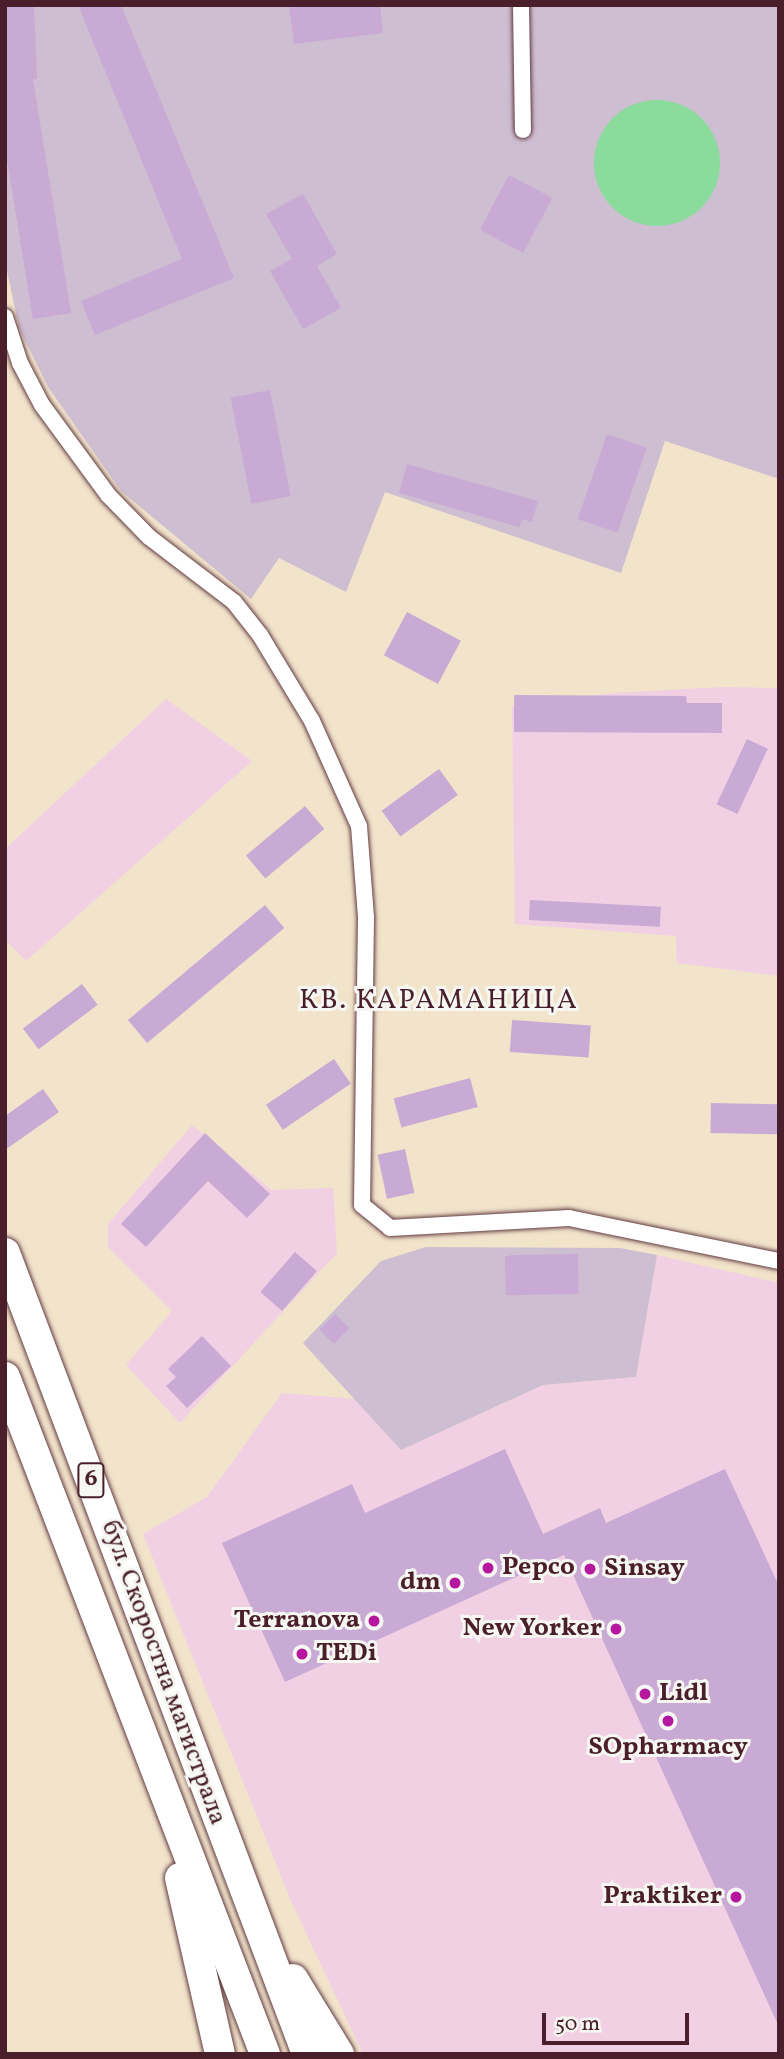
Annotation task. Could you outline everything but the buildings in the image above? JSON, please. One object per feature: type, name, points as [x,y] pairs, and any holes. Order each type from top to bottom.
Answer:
[{"type":"highway","name":"бул. Скоростна магистрала","points":[[5,1253],[307,2054]]},
{"type":"highway","name":"бул. Скоростна магистрала","points":[[5,1377],[151,1751],[265,2054]]},
{"type":"highway","points":[[151,1751],[220,2054]]},
{"type":"highway","points":[[254,1916],[339,2054]]},
{"type":"street","points":[[521,5],[523,130]]},
{"type":"street","points":[[5,317],[20,363],[42,405],[108,495],[149,537],[234,601],[265,643],[312,721],[359,826],[366,918],[362,1205],[390,1228],[569,1218],[779,1261]]},
{"type":"shaded area","points":[[5,5],[779,5],[779,479],[665,441],[621,573],[385,492],[346,592],[279,558],[251,599],[121,491],[48,387],[19,328],[5,261]]},
{"type":"shaded area","points":[[723,687],[779,688],[779,976],[677,963],[676,936],[515,924],[512,706],[614,693]]},
{"type":"shaded area","points":[[166,699],[252,761],[26,961],[5,939],[5,849]]},
{"type":"shaded area","points":[[192,1125],[272,1190],[333,1188],[337,1253],[180,1423],[126,1365],[172,1311],[108,1247],[108,1224]]},
{"type":"shaded area","points":[[426,1247],[620,1248],[657,1255],[636,1377],[543,1385],[401,1450],[303,1343],[381,1261]]},
{"type":"shaded area","points":[[657,1255],[779,1283],[779,2054],[363,2054],[291,1901],[143,1534],[207,1497],[282,1393],[357,1399],[401,1450],[543,1385],[636,1377]]},
{"type":"green space","points":[[657,100],[681,105],[702,118],[715,139],[720,163],[715,187],[702,208],[681,221],[657,226],[633,221],[612,208],[599,187],[594,163],[599,139],[612,118],[633,105]]},
{"type":"place","name":"Pepco","points":[[488,1568]]},
{"type":"place","name":"Sinsay","points":[[590,1569]]},
{"type":"place","name":"dm","points":[[455,1583]]},
{"type":"place","name":"Terranova","points":[[374,1621]]},
{"type":"place","name":"New Yorker","points":[[616,1629]]},
{"type":"place","name":"TEDi","points":[[302,1654]]},
{"type":"place","name":"Lidl","points":[[645,1694]]},
{"type":"place","name":"SOpharmacy","points":[[668,1721]]},
{"type":"place","name":"Praktiker","points":[[736,1897]]},
{"type":"district","name":"КВ. КАРАМАНИЦА","points":[[439,1001]]}]
